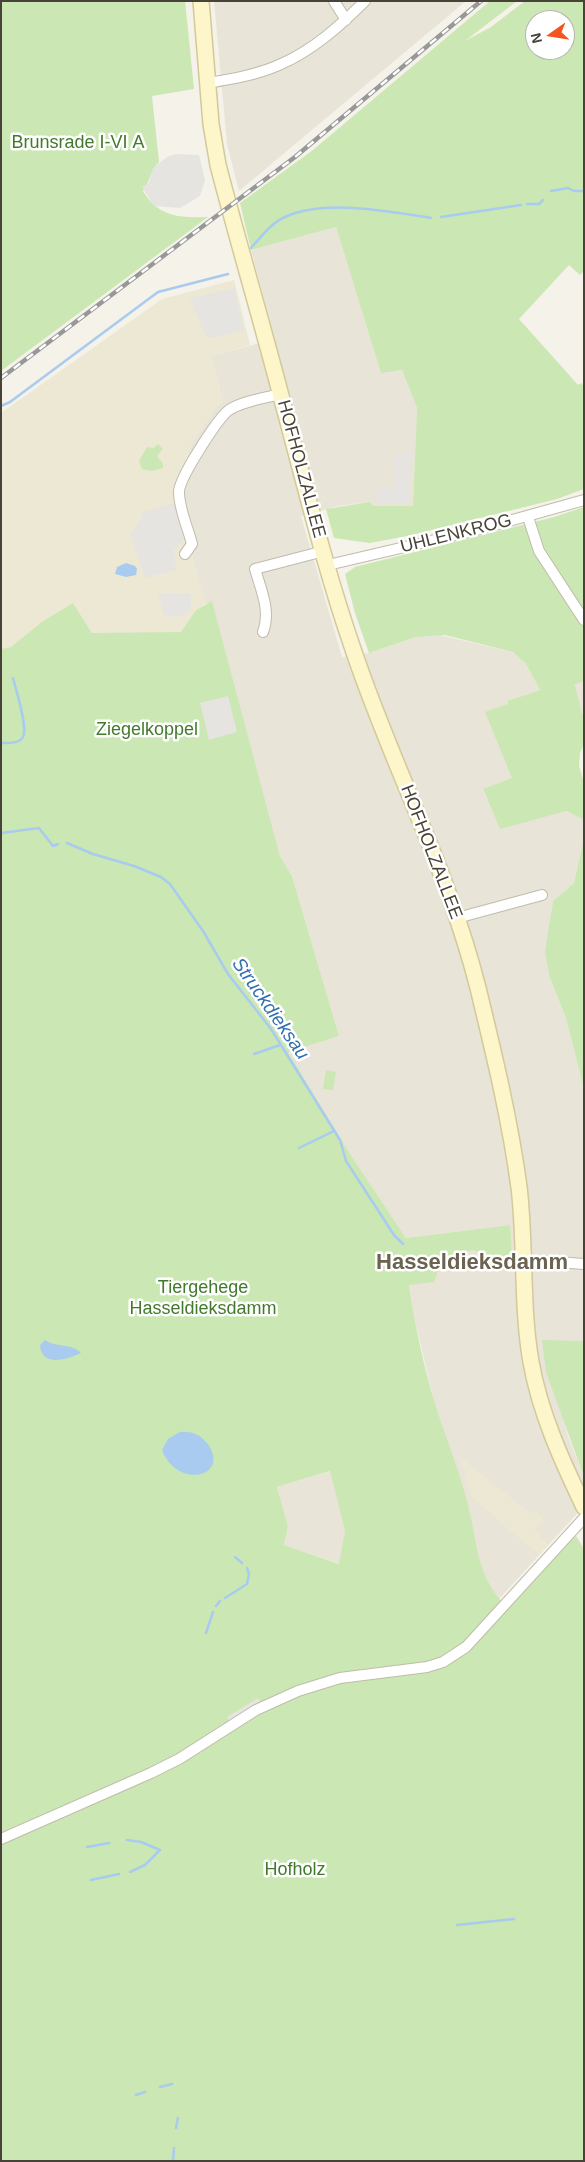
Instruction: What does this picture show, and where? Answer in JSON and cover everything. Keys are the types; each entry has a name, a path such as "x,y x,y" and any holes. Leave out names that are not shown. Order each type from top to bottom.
{"street":[{"name":"HOFHOLZALLEE","path":"201,1 214,150 326,558 359,667 458,918 477,984 508,1116 522,1214 526,1313 534,1376 546,1418 584,1507"},
{"path":"334,1 346,20"},
{"path":"208,83 247,76 279,66 316,43 346,20 365,1"},
{"path":"185,554 192,544 180,497 180,486 185,474 225,413 236,407 281,394"},
{"name":"UHLENKROG","path":"263,632 267,623 267,612 255,569 473,532 584,500"},
{"path":"528,517 539,551 584,620"},
{"path":"458,918 542,895"},
{"path":"524,1262 544,1261 584,1264"},
{"path":"1,1839 151,1773 179,1759 256,1710 298,1691 340,1678 427,1667 443,1662 466,1647 584,1518"}],"shaded area":[{"path":"214,1 466,1 239,191 227,144"},
{"path":"176,154 199,155 205,180 200,196 180,208 154,206 142,187 149,183 153,168 167,157"},
{"path":"336,227 381,372 402,370 417,408 413,507 373,506 370,502 338,506 301,516 342,657 369,653 416,637 435,634 513,652 526,664 540,690 507,701 512,779 483,790 500,828 568,811 584,820 583,843 574,883 553,901 550,921 550,978 566,1018 584,1089 584,1341 542,1341 568,1436 584,1477 584,1506 499,1599 487,1583 477,1553 469,1509 435,1405 414,1316 409,1284 443,1257 473,1250 487,1257 510,1225 406,1238 352,1157 287,1051 339,1036 292,876 280,856 212,602 205,604 173,484 190,455 190,446 216,407 223,402 211,356 275,339 251,250"},
{"path":"234,280 250,345 211,356 223,402 216,407 190,446 190,455 173,484 205,604 196,610 182,632 134,634 92,633 73,603 43,621 11,647 1,649 1,413 162,299"},
{"path":"234,288 244,330 214,338 206,337 190,298"},
{"path":"396,453 411,454 409,503 377,502 377,488 395,489"},
{"path":"175,503 184,539 174,550 176,570 145,578 130,534 138,524 143,512"},
{"path":"158,593 191,593 191,607 187,614 175,617 164,615"},
{"path":"584,681 584,714 582,715 575,683"},
{"path":"228,696 237,732 209,740 200,703"},
{"path":"460,1457 531,1514 535,1510 544,1519 534,1530 549,1544 539,1555 471,1497"},
{"path":"331,1471 345,1531 340,1564 284,1545 288,1526 277,1487"},
{"path":"258,1698 262,1705 230,1723 227,1717"}],"green space":[{"name":"Brunsrade I-VI A","path":"1,1 185,1 194,89 152,96 159,162 143,191 149,200 163,211 179,216 208,217 1,371"},
{"path":"490,1 517,1 465,41 491,27 525,1 584,1 584,271 580,275 569,265 519,319 578,385 581,383 584,386 584,489 557,499 407,536 370,543 334,538 326,509 370,502 373,506 413,506 417,408 402,370 381,373 336,227 251,250 240,203 313,150"},
{"path":"158,444 163,449 157,456 163,464 163,468 152,471 142,469 139,461 147,447 154,448"},
{"path":"584,507 584,681 575,684 582,714 584,714 584,744 580,753 579,766 584,783 584,820 567,811 500,829 483,789 512,778 485,712 508,704 507,701 540,690 526,664 513,652 445,635 416,637 369,653 355,613 345,574 355,567 554,517"},
{"path":"212,601 280,856 292,876 339,1036 288,1052 352,1157 406,1238 510,1225 512,1255 487,1257 473,1250 443,1257 434,1282 409,1285 420,1347 432,1392 466,1496 480,1561 489,1584 496,1595 506,1606 563,1546 576,1536 584,1549 584,2161 1,2161 1,649 11,647 43,621 73,603 92,633 181,632 196,610","holes":["330,1471 345,1531 339,1564 284,1545 288,1526 277,1487"]},
{"path":"584,838 584,1089 566,1018 550,978 545,952 553,901 574,883"},
{"path":"326,1070 336,1072 333,1090 323,1089"},
{"path":"542,1340 584,1341 584,1477 546,1372"}],"water":[{"path":"126,563 135,566 137,569 136,575 126,577 115,574 117,567"},
{"path":"45,1340 73,1348 81,1353 70,1358 50,1359 45,1357 40,1345"},
{"path":"180,1432 195,1434 207,1443 213,1454 213,1464 208,1471 190,1475 179,1471 170,1463 162,1450 168,1439"}],"waterway":[{"path":"551,191 568,188 574,191 584,191"},
{"path":"527,204 539,204 543,200"},
{"path":"441,217 521,205"},
{"path":"251,248 266,231 285,217 318,209 357,208 431,218"},
{"path":"1,406 10,402 158,292 228,274"},
{"path":"1,743 19,741 23,737 24,732 23,717 13,678"},
{"name":"Struckdieksau","path":"1,833 39,828 53,846 58,844"},
{"name":"Struckdieksau","path":"67,843 93,854 134,866 161,877 170,884 203,931 228,974 271,1029 340,1140 346,1161 394,1235 403,1244"},
{"path":"254,1054 280,1045"},
{"path":"299,1148 334,1131"},
{"path":"235,1557 242,1563"},
{"path":"225,1598 247,1584 249,1574 247,1568"},
{"path":"216,1606 220,1601"},
{"path":"206,1633 213,1612"},
{"path":"127,1840 141,1842 160,1850 145,1865 130,1872"},
{"path":"87,1847 109,1843"},
{"path":"91,1880 119,1874"},
{"path":"457,1925 514,1919"},
{"path":"160,2087 172,2084"},
{"path":"136,2095 145,2092"},
{"path":"176,2128 178,2118"},
{"path":"173,2161 174,2148"}],"railway":[{"path":"1,378 295,157 481,1"}],"district":[{"name":"Hasseldieksdamm","path":"472,1263"}],"park label":[{"name":"Ziegelkoppel","path":"147,730"},
{"name":"Tiergehege Hasseldieksdamm","path":"203,1298"},
{"name":"Hofholz","path":"295,1870"}]}
